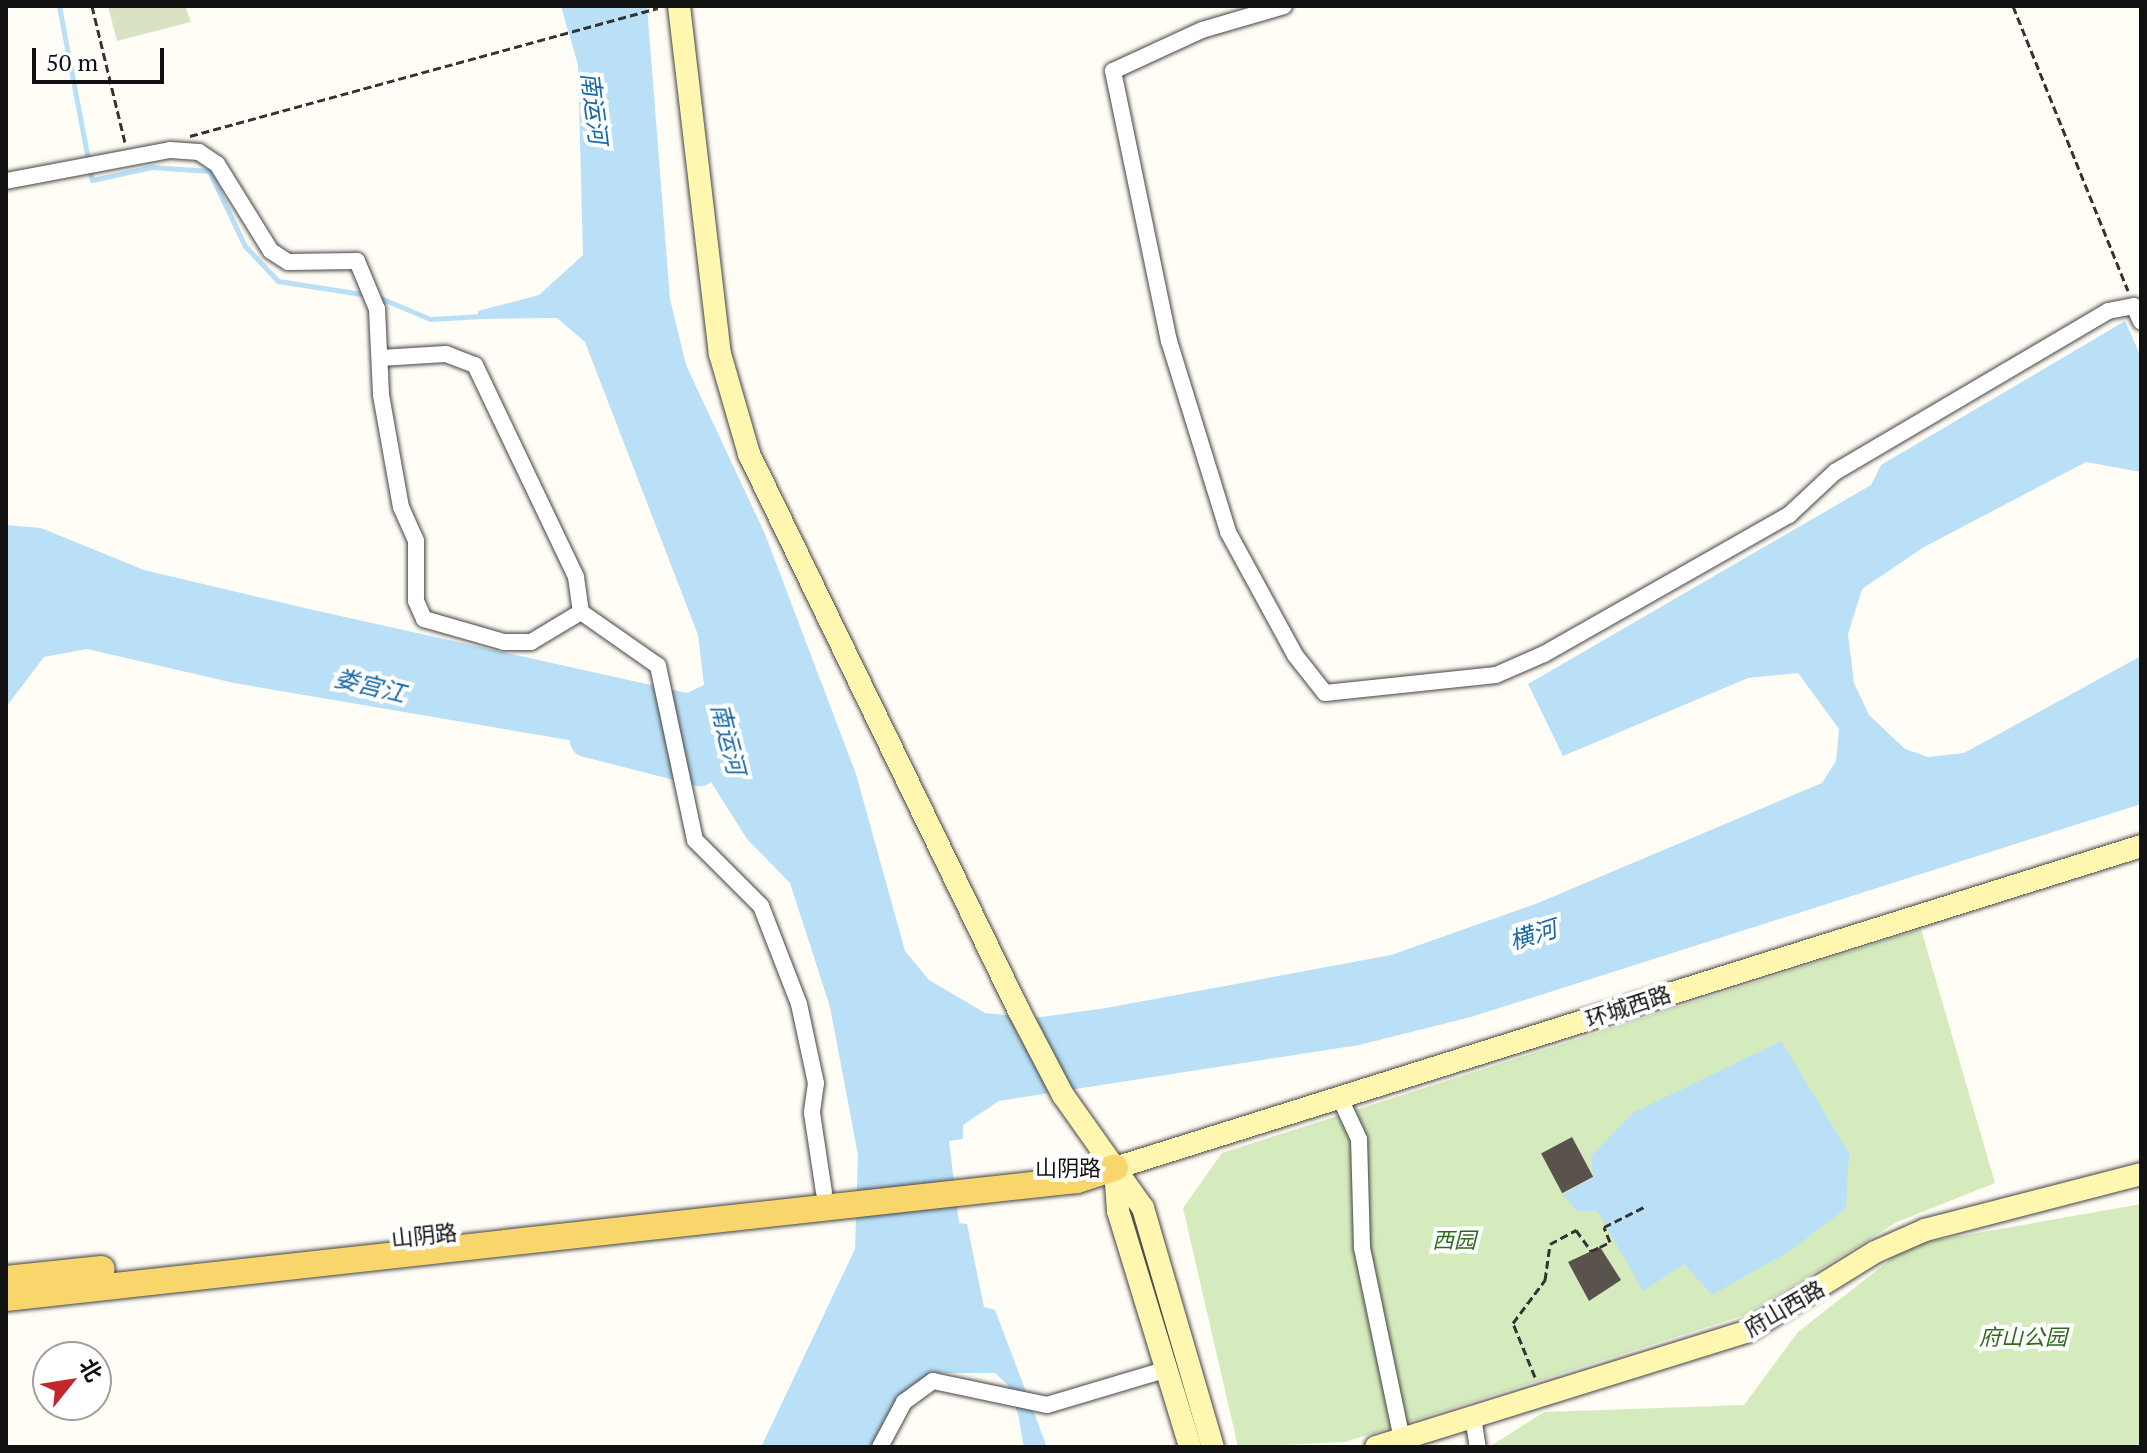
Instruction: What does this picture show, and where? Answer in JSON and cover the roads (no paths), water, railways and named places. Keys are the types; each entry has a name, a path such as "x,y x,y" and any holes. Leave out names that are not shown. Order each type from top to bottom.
{"main road":[{"path":"679,6 720,354 749,454 1019,1011 1063,1095 1143,1208 1213,1447"},
{"name":"环城西路","path":"1115,1168 2141,846"},
{"name":"山阴路","path":"6,1298 966,1183 1069,1164 1115,1168"},
{"path":"1115,1168 1118,1211 1190,1447"},
{"name":"府山西路","path":"1376,1447 1746,1332 1925,1230 2141,1174"},
{"name":"山阴路","path":"6,1279 824,1192 858,1196"}],"street":[{"path":"1284,6 1202,30 1113,71 1169,341 1228,532 1295,655 1325,693 1496,675 1544,654 1789,515 1835,472 2081,327 2138,314"},
{"path":"6,181 126,156 186,151 217,164 271,251 288,262 357,261 372,285 377,309 381,395 401,507 416,541 416,601 424,619 504,642 531,642 581,612"},
{"path":"380,358 446,354 475,365 576,577 581,612"},
{"path":"581,612 649,654 664,686 677,778 695,840 761,906 778,944 816,1083 812,1113 824,1192"},
{"path":"1339,1096 1359,1139 1362,1248 1402,1439"},
{"path":"880,1447 904,1402 933,1381 1047,1405 1168,1369"},
{"path":"1473,1417 1478,1447"}],"water":[{"path":"561,6 647,6 670,299 686,365 765,534 856,774 905,951 929,980 985,1013 1034,1018 1106,1008 1391,955 1538,903 1822,783 1836,761 1839,729 1798,673 1748,678 1563,756 1528,684 1871,485 1881,465 2125,321 2141,357 2141,472 2086,462 1924,547 1862,589 1848,634 1854,683 1869,715 1905,749 1928,757 1964,753 2141,656 2141,804 1471,1017 1359,1045 999,1101 963,1125 963,1139 949,1141 959,1223 967,1224 984,1307 995,1310 1047,1447 1029,1447 1008,1385 995,1373 940,1373 907,1390 876,1447 761,1447 855,1249 858,1155 830,1007 790,883 747,839 711,782 658,766 657,755 234,683 87,649 44,657 6,707 6,525 41,528 144,570 309,609 687,693 704,685 698,635 585,342 557,318 478,319 478,311 539,295 583,255 578,65"},
{"path":"1781,1041 1849,1153 1846,1208 1793,1249 1712,1295 1684,1264 1643,1291 1597,1211 1577,1211 1563,1195 1593,1177 1591,1156 1633,1113"}],"waterway":[{"path":"59,6 92,180 152,167 209,171 245,246 278,281 368,295"},
{"path":"378,297 430,319 483,316"},
{"name":"娄宫江","path":"586,741 700,770"},
{"path":"1021,1419 1026,1447"}],"water label":[{"name":"南运河","path":"594,108"},
{"name":"南运河","path":"728,739"},
{"name":"横河","path":"1533,935"}],"park label":[{"name":"西园","path":"1454,1240"},
{"name":"府山公园","path":"2023,1337"}]}
